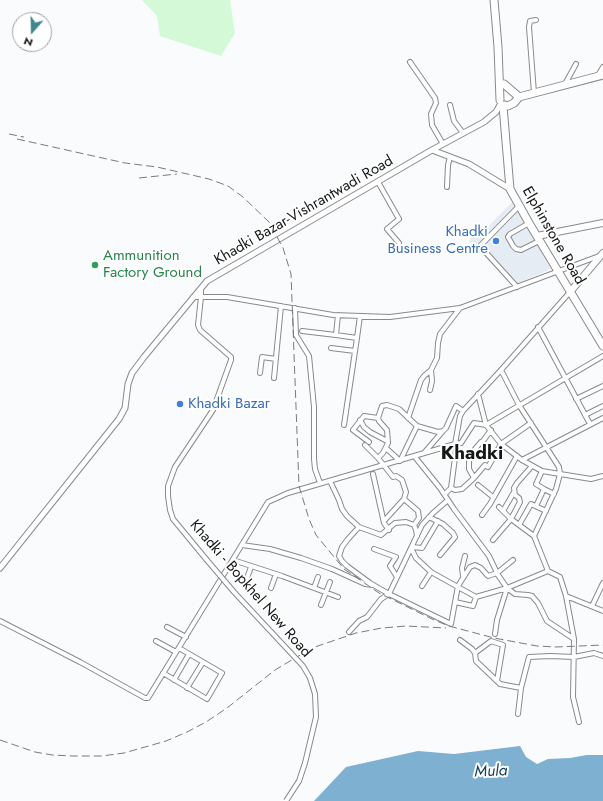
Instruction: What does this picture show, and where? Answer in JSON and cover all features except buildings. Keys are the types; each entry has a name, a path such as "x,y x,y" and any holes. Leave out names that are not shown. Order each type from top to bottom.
{"main road":[{"name":"Elphinstone Road","path":"494,0 510,189 528,223 603,346"},
{"path":"498,0 504,84 503,103 508,106 518,99 534,93 600,76"},
{"path":"504,84 518,99"},
{"path":"538,239 603,223"},
{"path":"570,292 602,254"}],"street":[{"path":"534,93 529,27 530,21 536,20"},
{"path":"410,62 435,98 436,103 431,114 432,126 443,144"},
{"path":"564,85 576,64"},
{"path":"600,76 603,67"},
{"name":"Khadki Bazar-Vishrantwadi Road","path":"0,568 119,419 125,408 128,384 132,373 144,356 207,281 432,150 484,122 496,112 503,103"},
{"path":"450,105 454,121 462,133"},
{"path":"432,150 470,164 510,189"},
{"path":"447,187 450,157"},
{"path":"378,182 399,219 387,229 399,243"},
{"path":"517,287 480,246 519,206"},
{"path":"528,223 510,234 508,237 513,246 516,249 521,250 538,239"},
{"path":"193,297 227,297 338,315 390,317 460,308 602,254"},
{"path":"201,289 201,297"},
{"path":"444,494 451,488 456,450 455,444 463,411 570,292"},
{"name":"Khadki - Bopkhel New Road","path":"201,297 198,325 200,330 231,357 231,360 213,410 175,468 168,486 170,510 174,518 206,559 234,592 303,666 310,678 316,703 316,717 299,781 286,801"},
{"path":"274,378 281,306"},
{"path":"294,308 296,335 309,356 314,408 314,459 315,469 320,484"},
{"path":"408,418 421,380 431,370 437,358 440,334 460,308"},
{"path":"336,335 338,315"},
{"path":"344,425 360,316"},
{"path":"538,328 590,424"},
{"path":"302,331 357,338"},
{"path":"331,348 355,350"},
{"path":"0,621 80,662 147,699 268,502 288,493 461,443 474,423 486,424 603,356"},
{"path":"260,373 262,357 276,359"},
{"path":"430,390 432,381 431,370"},
{"path":"501,370 519,405 547,446 559,467 560,474 554,494 534,536"},
{"path":"576,399 603,386"},
{"path":"478,394 486,424 501,444 522,460 542,471 591,479 603,476"},
{"path":"378,458 386,448 387,441 387,430 378,421 381,408 384,405 399,409 417,426 438,432 445,429"},
{"path":"423,454 445,429 456,406 463,411"},
{"path":"585,415 603,406"},
{"path":"378,418 364,416 352,430 367,443 393,477 396,476 402,480 406,492 404,499 384,521"},
{"path":"522,460 603,418"},
{"path":"360,420 364,428 387,441"},
{"path":"451,488 455,490 462,489 485,465 488,467 501,444 531,423"},
{"path":"400,461 417,426"},
{"path":"474,478 469,468 469,460 475,448 483,441 491,430"},
{"path":"386,448 400,461"},
{"path":"482,515 517,456"},
{"path":"415,457 489,556 497,573 507,588 515,594 532,596 538,603 547,621 574,639"},
{"path":"532,466 517,483 514,492 501,509 511,519 534,536 548,571 560,577 566,596 574,639 573,697 579,722"},
{"path":"542,471 536,484 554,494"},
{"path":"374,474 384,521 389,530"},
{"path":"330,481 342,509 359,527 381,536 395,523 406,522 414,525 417,536"},
{"path":"478,486 493,497"},
{"path":"536,506 544,489"},
{"path":"493,540 511,519 520,502 519,498 514,492"},
{"path":"404,499 418,512 419,518 414,525"},
{"path":"349,632 359,621 367,617 381,598 389,594 422,525 448,500"},
{"path":"519,525 531,504 546,511"},
{"path":"429,517 438,521 453,533 455,537 440,555"},
{"path":"412,548 422,548 438,521"},
{"path":"359,527 344,543 339,556 347,566 389,594 451,624 458,586 470,566 475,565 481,568 488,576 497,573 513,560"},
{"path":"242,545 302,558 332,569 365,584 376,586"},
{"path":"412,548 416,558 431,572 476,597 507,588 548,571"},
{"path":"374,549 396,558 390,566 397,577"},
{"path":"464,577 462,568 465,556"},
{"path":"233,560 338,597"},
{"path":"247,578 251,567"},
{"path":"422,586 431,572"},
{"path":"271,588 276,574"},
{"path":"314,588 318,577"},
{"path":"321,605 330,582"},
{"path":"592,606 603,583"},
{"path":"495,634 497,620 507,588"},
{"path":"566,596 603,611"},
{"path":"455,602 473,606 476,597"},
{"path":"167,627 186,637"},
{"path":"460,640 472,649 475,653 476,661 497,681 503,685 522,688"},
{"path":"156,641 189,654 222,673 207,699 163,673"},
{"path":"475,653 491,641 503,645 497,681"},
{"path":"518,714 522,688 530,657 574,656 594,653 603,656"},
{"path":"174,680 189,654"},
{"path":"187,688 203,662"}],"shaded area":[{"path":"513,201 551,269 514,285 508,281 469,241 473,236 477,238"}],"green space":[{"path":"142,0 230,0 235,33 221,56 160,36 157,16"}],"water":[{"name":"Mula","path":"520,746 526,757 537,764 548,759 603,755 603,801 314,801 346,767 418,751 454,754"}],"railway":[{"path":"9,134 24,137"},
{"path":"17,139 125,163 157,167 209,179 228,186 243,197 269,222 283,248 291,274 299,486 309,519 316,535 344,569 379,593 449,626 494,638 537,646 556,647 603,645"},
{"path":"139,178 177,174"},
{"path":"0,740 35,752 52,755 102,756 124,753 166,741 206,722 227,708 275,670 312,648 356,633 382,628 406,626 446,628"}],"place":[{"name":"Khadki Business Centre","path":"496,241"},
{"name":"Ammunition Factory Ground","path":"95,265"},
{"name":"Khadki Bazar","path":"180,404"}],"district":[{"name":"Khadki","path":"472,454"}]}
